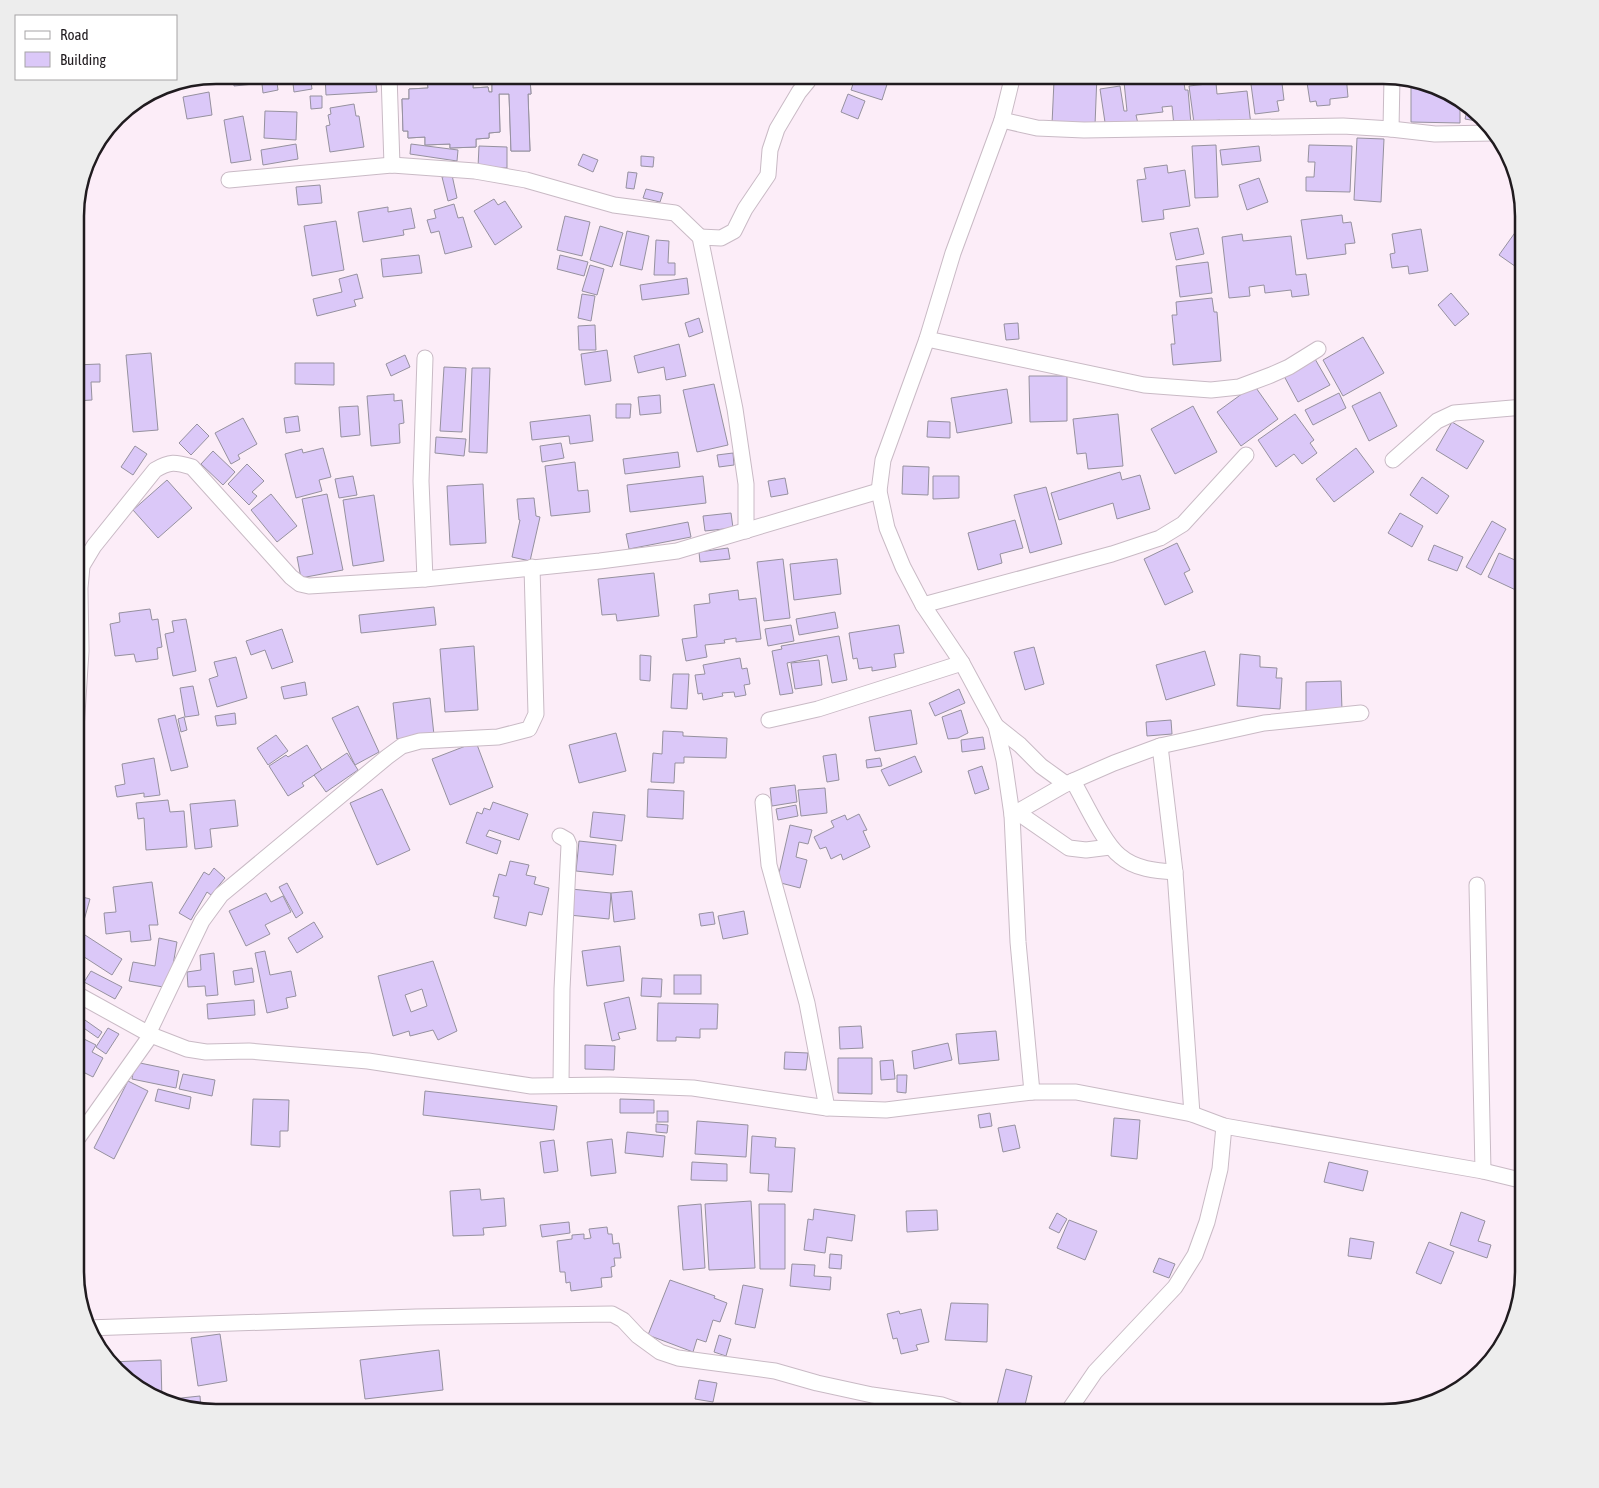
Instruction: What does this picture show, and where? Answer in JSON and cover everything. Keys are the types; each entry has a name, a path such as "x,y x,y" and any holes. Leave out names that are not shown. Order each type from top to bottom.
{"street":[{"path":"389,84 392,165"},
{"path":"700,237 721,238 734,231 745,209 768,175 770,150 777,129 806,84"},
{"path":"1011,84 1002,120 953,252 927,339 884,460 879,491 887,528 903,567 923,605 962,663 996,726 1015,814 1018,942 1032,1092"},
{"path":"1391,129 1392,84"},
{"path":"1002,120 1037,128 1084,130 1343,126 1435,134 1486,133"},
{"path":"229,180 392,165 475,171 526,180 614,206 675,213 700,237 735,409 746,484 746,531"},
{"path":"927,339 1144,385 1212,390 1239,387 1263,378 1289,367 1318,349"},
{"path":"425,358 420,481 425,579"},
{"path":"1393,460 1437,420 1454,413 1515,408"},
{"path":"923,605 1112,554 1160,538 1183,524 1246,455"},
{"path":"84,563 94,546 155,470 167,463 180,463 192,467 291,578 300,584 309,586 425,579 677,551 879,491"},
{"path":"84,1129 150,1034 202,921 221,895 402,746 420,741 498,737 530,729 536,714 532,567"},
{"path":"769,720 818,710 962,663"},
{"path":"1015,814 1069,783 1114,763 1160,746 1264,723 1361,713"},
{"path":"996,726 1020,745 1041,766 1069,783 1110,847 1120,856 1135,866 1174,872"},
{"path":"1160,746 1174,872 1192,1114"},
{"path":"763,802 769,865 807,1003 828,1108"},
{"path":"1015,814 1069,848 1086,850 1110,847"},
{"path":"560,836 567,840 569,845 562,990 561,1085"},
{"path":"1477,885 1483,1171"},
{"path":"84,998 150,1034 187,1049 206,1052 249,1051 368,1061 531,1086 693,1088 828,1108 886,1110 1032,1092 1076,1092 1192,1114 1224,1126 1483,1171 1515,1179"},
{"path":"1073,1404 1095,1372 1175,1287 1195,1255 1207,1222 1220,1170 1224,1126"},
{"path":"96,1328 425,1317 612,1314 623,1320 638,1336 660,1352 678,1358 775,1371 872,1395 935,1404"}],"building":[{"path":"234,84 254,84 234,86"},
{"path":"262,84 277,84 278,90 263,93"},
{"path":"293,84 311,84 312,89 294,92"},
{"path":"325,84 376,84 377,92 326,95"},
{"path":"428,84 473,84 473,88 488,87 489,92 492,92 492,84 530,84 531,94 528,94 530,151 511,151 509,94 499,94 500,132 489,133 489,138 476,139 476,147 450,148 450,144 425,145 425,137 408,138 408,131 403,131 402,99 409,99 409,89 428,88","holes":["471,101 472,112 425,115 424,105"]},
{"path":"428,84 473,84 473,88 488,87 489,92 492,92 492,84 530,84 531,94 528,94 530,151 511,151 509,94 499,94 500,132 489,133 489,138 476,139 476,147 450,148 450,144 425,145 425,137 408,138 408,131 403,131 402,99 409,99 409,89 428,88"},
{"path":"853,84 887,84 882,100 851,90"},
{"path":"1054,84 1097,84 1095,125 1052,124"},
{"path":"1124,84 1184,84 1185,90 1188,90 1191,124 1174,126 1172,106 1162,107 1163,112 1136,115 1138,124 1106,129 1100,89 1120,86 1124,111 1127,111"},
{"path":"1216,84 1217,94 1247,91 1251,125 1221,128 1220,120 1194,123 1189,86"},
{"path":"1251,84 1282,84 1284,100 1277,101 1279,111 1255,114"},
{"path":"1307,84 1347,84 1348,97 1330,99 1330,105 1317,106 1316,101 1310,102"},
{"path":"1411,87 1442,97 1460,109 1460,123 1411,122"},
{"path":"209,92 212,115 187,119 183,97"},
{"path":"848,94 865,101 858,119 841,112"},
{"path":"310,96 322,96 322,108 311,109"},
{"path":"354,104 356,116 359,116 364,147 330,152 326,126 330,125 328,115 331,114 330,108"},
{"path":"265,111 297,112 296,140 264,138"},
{"path":"1466,114 1475,121 1465,119"},
{"path":"243,116 251,160 231,163 224,120"},
{"path":"1357,138 1384,139 1381,202 1354,200"},
{"path":"296,144 298,159 263,165 261,150"},
{"path":"411,144 458,150 457,161 410,154"},
{"path":"1216,145 1218,197 1195,198 1192,146"},
{"path":"1309,145 1352,146 1350,192 1306,191 1306,177 1314,177 1315,162 1308,162"},
{"path":"479,146 507,147 507,168 478,167"},
{"path":"1259,146 1261,161 1222,165 1220,150"},
{"path":"583,154 598,160 593,172 578,165"},
{"path":"641,156 654,157 653,167 641,166"},
{"path":"1167,165 1168,173 1185,170 1190,206 1163,210 1164,219 1142,222 1137,180 1146,179 1144,168"},
{"path":"628,172 637,173 634,189 626,188"},
{"path":"452,175 457,198 448,201 442,177"},
{"path":"1259,178 1268,202 1247,210 1239,185"},
{"path":"320,185 322,203 298,205 296,187"},
{"path":"646,189 663,193 660,202 643,198"},
{"path":"494,199 498,205 505,201 522,227 495,245 474,211"},
{"path":"454,204 458,218 463,217 472,247 445,254 439,231 431,233 427,220 436,218 434,210"},
{"path":"388,207 388,212 411,208 415,228 403,230 404,235 363,242 358,212"},
{"path":"1342,215 1343,223 1351,222 1355,243 1345,244 1346,254 1307,259 1301,220"},
{"path":"565,216 590,222 582,256 557,250"},
{"path":"336,221 344,270 312,276 304,226"},
{"path":"600,226 623,233 612,267 590,260"},
{"path":"1198,228 1204,254 1176,260 1170,233"},
{"path":"1421,229 1428,271 1409,274 1408,266 1392,268 1390,254 1395,253 1392,234"},
{"path":"627,231 649,236 642,270 620,265"},
{"path":"1515,233 1515,266 1499,255"},
{"path":"1242,234 1243,241 1291,236 1296,275 1306,274 1309,295 1292,297 1291,290 1265,293 1264,285 1249,287 1250,296 1229,298 1222,237"},
{"path":"656,240 669,241 668,263 675,263 675,275 654,275"},
{"path":"419,255 422,273 383,277 381,259"},
{"path":"560,255 588,262 584,276 557,269"},
{"path":"1208,262 1212,293 1180,297 1176,266"},
{"path":"590,265 604,269 597,295 582,291"},
{"path":"357,274 363,298 354,300 356,306 317,316 313,299 342,292 339,279"},
{"path":"687,278 689,294 642,300 640,285"},
{"path":"1451,293 1469,314 1455,326 1438,305"},
{"path":"582,294 595,296 591,321 578,318"},
{"path":"1212,298 1214,312 1217,312 1221,361 1173,365 1171,344 1175,344 1172,315 1177,315 1176,302"},
{"path":"699,318 703,332 689,337 685,323"},
{"path":"1018,323 1019,339 1006,340 1004,324"},
{"path":"595,325 596,350 579,350 578,326"},
{"path":"1363,337 1384,373 1343,396 1323,360"},
{"path":"679,344 686,376 666,380 664,367 638,373 634,356"},
{"path":"607,350 611,381 585,385 581,354"},
{"path":"151,353 158,430 133,432 126,355"},
{"path":"405,355 410,367 391,376 386,364"},
{"path":"1315,359 1330,385 1298,402 1284,376"},
{"path":"295,363 334,363 334,385 295,384"},
{"path":"100,364 100,382 91,382 92,400 84,400 84,365"},
{"path":"444,367 466,368 462,432 440,431"},
{"path":"472,368 490,368 487,453 469,452"},
{"path":"1029,376 1067,376 1067,421 1030,422"},
{"path":"714,384 728,445 697,452 683,390"},
{"path":"1254,385 1278,419 1241,446 1217,412"},
{"path":"1007,389 1012,423 957,433 951,398"},
{"path":"1380,392 1397,426 1369,441 1352,406"},
{"path":"1339,393 1346,408 1313,425 1305,410"},
{"path":"394,394 394,401 402,400 404,423 399,424 400,443 371,446 367,396"},
{"path":"660,395 661,413 640,415 638,397"},
{"path":"616,404 631,404 630,418 616,418"},
{"path":"358,406 360,435 341,437 339,407"},
{"path":"1193,406 1217,452 1175,474 1151,429"},
{"path":"1118,414 1123,466 1088,469 1086,453 1077,454 1073,419"},
{"path":"1295,414 1314,440 1310,443 1317,453 1302,464 1294,454 1276,467 1258,440"},
{"path":"590,415 593,441 570,444 569,436 532,440 530,422"},
{"path":"298,416 300,431 286,433 284,418"},
{"path":"243,418 257,444 238,455 240,459 231,464 215,433"},
{"path":"928,421 950,422 950,438 927,437"},
{"path":"1452,422 1484,441 1467,469 1436,450"},
{"path":"197,424 209,436 191,455 179,443"},
{"path":"436,437 466,439 464,456 435,453"},
{"path":"561,443 564,458 542,462 540,446"},
{"path":"135,446 147,454 133,475 121,467"},
{"path":"323,448 331,477 319,480 322,491 296,498 285,454 302,449 303,453"},
{"path":"1356,448 1374,472 1334,502 1316,479"},
{"path":"213,451 235,472 223,485 201,464"},
{"path":"678,452 680,467 625,474 623,459"},
{"path":"733,453 734,465 719,467 717,455"},
{"path":"575,462 578,491 588,490 590,512 551,516 545,466"},
{"path":"247,464 264,481 252,492 257,496 249,505 228,484"},
{"path":"903,466 929,467 928,495 902,494"},
{"path":"1120,472 1122,480 1140,475 1150,509 1117,519 1113,503 1059,520 1051,493"},
{"path":"353,476 357,495 339,498 335,479"},
{"path":"703,476 706,503 630,512 627,485"},
{"path":"933,476 959,476 959,498 933,499"},
{"path":"1422,477 1449,496 1437,514 1410,495"},
{"path":"785,478 788,494 771,497 768,481"},
{"path":"167,480 192,508 158,538 133,510"},
{"path":"483,484 486,543 450,545 447,486"},
{"path":"1046,487 1062,544 1030,553 1014,495"},
{"path":"271,494 297,526 277,542 251,510"},
{"path":"327,494 343,570 301,578 297,557 313,554 302,499"},
{"path":"374,495 384,561 353,566 343,500"},
{"path":"534,498 536,516 540,517 530,561 512,557 520,520 517,499"},
{"path":"731,513 733,528 705,531 703,516"},
{"path":"1400,513 1423,526 1412,547 1388,533"},
{"path":"1015,520 1023,548 1000,554 1002,563 978,570 968,533"},
{"path":"1492,521 1506,529 1481,575 1466,567"},
{"path":"688,522 691,537 629,549 626,534"},
{"path":"1177,543 1190,570 1184,573 1193,592 1165,605 1144,559"},
{"path":"1434,545 1463,557 1457,571 1428,560"},
{"path":"728,548 730,559 700,562 699,552"},
{"path":"1499,553 1515,560 1515,590 1488,577"},
{"path":"783,559 790,618 764,621 757,562"},
{"path":"837,559 841,594 794,600 790,564"},
{"path":"654,573 659,616 617,621 616,614 602,615 598,579"},
{"path":"738,590 739,600 756,598 761,639 736,642 736,638 724,640 725,643 705,645 707,657 686,661 682,639 697,637 694,605 710,603 709,594"},
{"path":"434,607 436,625 361,633 359,615"},
{"path":"150,609 152,620 158,619 162,647 157,648 158,659 136,662 134,654 115,656 110,624 120,622 119,613"},
{"path":"835,612 838,628 799,635 796,619"},
{"path":"186,619 196,671 173,676 165,634 174,632 172,621"},
{"path":"791,625 794,641 768,646 765,629"},
{"path":"899,625 904,653 894,654 896,667 872,671 872,667 859,669 857,658 853,659 849,633"},
{"path":"282,629 293,662 272,669 265,650 251,655 246,641"},
{"path":"839,636 847,680 832,683 827,655 787,663 793,693 780,695 772,651 782,649 781,646"},
{"path":"474,646 478,710 445,712 440,649"},
{"path":"1034,647 1044,684 1025,690 1014,652"},
{"path":"1205,651 1215,685 1166,700 1156,665"},
{"path":"1240,654 1260,656 1260,667 1277,668 1276,678 1282,678 1280,709 1237,706"},
{"path":"640,655 651,656 650,681 640,680"},
{"path":"236,657 247,698 217,707 209,679 218,676 214,662"},
{"path":"740,658 742,669 747,668 750,684 744,685 746,695 735,697 734,692 722,693 723,696 703,700 702,693 698,694 695,675 705,674 703,665"},
{"path":"819,660 822,685 795,689 791,663"},
{"path":"673,674 689,674 687,709 671,708"},
{"path":"1341,681 1342,710 1306,711 1306,682"},
{"path":"305,682 307,695 284,699 281,687"},
{"path":"193,686 199,715 185,717 180,688"},
{"path":"959,689 965,703 935,716 929,703"},
{"path":"430,698 434,735 397,739 393,703"},
{"path":"358,706 379,752 355,765 332,718"},
{"path":"911,710 917,744 875,751 869,717"},
{"path":"961,710 968,733 958,738 948,739 942,717"},
{"path":"235,713 236,724 217,726 215,716"},
{"path":"175,715 188,767 171,771 158,719"},
{"path":"184,717 187,730 181,732 178,719"},
{"path":"1171,720 1172,734 1147,736 1146,722"},
{"path":"663,731 683,732 683,736 727,738 726,758 684,757 684,763 675,763 674,783 651,782 653,753 662,754"},
{"path":"616,733 626,771 579,783 569,745"},
{"path":"276,735 288,751 268,765 257,748"},
{"path":"983,737 985,749 962,752 961,740"},
{"path":"476,742 493,787 450,805 432,759"},
{"path":"307,745 322,770 302,783 304,786 288,796 269,766"},
{"path":"347,753 358,770 326,792 314,775"},
{"path":"836,754 839,780 827,782 823,756"},
{"path":"915,756 922,772 889,786 881,770"},
{"path":"154,758 160,795 144,797 144,793 117,797 115,786 125,784 122,764"},
{"path":"880,758 882,766 867,768 866,760"},
{"path":"982,766 989,789 975,794 968,771"},
{"path":"795,785 797,802 772,806 770,788"},
{"path":"825,788 827,813 801,816 798,790"},
{"path":"382,789 410,850 377,865 350,803"},
{"path":"648,789 684,791 683,819 647,817"},
{"path":"168,800 170,812 184,811 187,847 146,850 144,818 138,819 136,803"},
{"path":"235,800 238,826 210,829 212,847 195,849 190,804"},
{"path":"493,802 528,814 519,840 489,830 486,836 501,841 497,854 466,843 477,812 482,814 484,808 490,810"},
{"path":"796,805 798,816 778,820 776,809"},
{"path":"593,812 625,815 622,841 590,837"},
{"path":"859,814 867,830 863,831 870,847 843,860 841,854 831,859 826,847 820,849 814,837 834,827 831,821 845,815 847,820"},
{"path":"790,825 812,830 808,844 799,842 796,857 807,860 800,888 777,882"},
{"path":"579,841 616,845 613,875 576,871"},
{"path":"510,861 529,865 526,875 536,877 534,884 549,888 542,915 529,912 526,926 494,918 499,897 493,896 499,874 506,876"},
{"path":"214,868 225,878 211,895 207,892 191,920 179,913 204,872 209,875"},
{"path":"152,882 158,925 149,925 151,940 131,942 130,931 106,934 104,913 116,912 113,887"},
{"path":"287,883 303,913 296,918 279,887"},
{"path":"571,889 611,893 609,919 569,915"},
{"path":"632,891 635,919 614,922 611,893"},
{"path":"266,893 271,902 283,896 291,912 265,925 270,934 246,946 229,911"},
{"path":"84,897 90,899 84,920"},
{"path":"744,911 748,934 723,939 718,916"},
{"path":"713,912 715,924 701,926 699,914"},
{"path":"314,922 323,937 297,953 288,938"},
{"path":"85,935 122,959 112,975 84,957"},
{"path":"159,938 177,942 169,988 129,981 133,962 155,966"},
{"path":"620,946 624,981 587,986 582,951"},
{"path":"265,951 270,975 291,971 296,996 286,998 288,1008 267,1013 255,953"},
{"path":"214,953 218,995 206,996 205,986 188,987 187,972 201,970 200,955"},
{"path":"433,961 457,1031 438,1040 433,1030 410,1036 409,1031 393,1036 378,976","holes":["422,989 427,1006 411,1012 405,995"]},
{"path":"252,968 254,982 235,985 233,971"},
{"path":"91,971 122,987 115,999 84,982"},
{"path":"674,975 701,975 701,994 674,994"},
{"path":"642,978 662,979 661,997 641,996"},
{"path":"629,997 636,1029 618,1033 620,1039 612,1041 604,1003"},
{"path":"254,1000 255,1015 208,1019 207,1004"},
{"path":"658,1003 718,1004 717,1029 700,1029 700,1038 676,1037 676,1041 657,1041"},
{"path":"84,1019 102,1032 98,1038 84,1028"},
{"path":"861,1026 863,1048 840,1049 839,1027"},
{"path":"108,1028 119,1034 106,1054 96,1047"},
{"path":"996,1031 999,1060 959,1064 956,1034"},
{"path":"84,1039 96,1045 92,1052 103,1058 93,1077 84,1072"},
{"path":"948,1043 952,1060 914,1069 912,1051"},
{"path":"585,1045 615,1046 614,1070 585,1069"},
{"path":"785,1052 808,1053 806,1070 784,1069"},
{"path":"838,1058 872,1058 872,1094 838,1093"},
{"path":"893,1060 895,1079 881,1080 880,1061"},
{"path":"135,1062 179,1071 176,1088 132,1079"},
{"path":"183,1074 215,1080 212,1096 179,1089"},
{"path":"897,1075 907,1075 906,1093 897,1092"},
{"path":"128,1081 148,1091 114,1159 94,1148"},
{"path":"158,1089 191,1097 189,1109 155,1101"},
{"path":"425,1091 557,1106 554,1130 423,1115"},
{"path":"253,1099 289,1100 288,1131 280,1131 280,1147 251,1145"},
{"path":"620,1099 654,1100 654,1113 620,1113"},
{"path":"657,1111 668,1111 668,1122 657,1122"},
{"path":"990,1113 992,1126 980,1128 978,1115"},
{"path":"1114,1118 1140,1120 1137,1159 1111,1156"},
{"path":"697,1121 748,1125 746,1157 695,1154"},
{"path":"656,1124 668,1125 667,1133 656,1132"},
{"path":"1015,1125 1020,1148 1003,1152 998,1128"},
{"path":"627,1132 665,1136 663,1157 625,1153"},
{"path":"752,1136 776,1138 775,1147 795,1148 792,1192 768,1191 769,1174 750,1173"},
{"path":"612,1139 616,1173 591,1176 587,1142"},
{"path":"554,1140 558,1171 544,1173 540,1142"},
{"path":"692,1162 727,1164 727,1181 691,1180"},
{"path":"1329,1162 1368,1171 1363,1191 1324,1182"},
{"path":"480,1189 481,1200 504,1198 506,1226 483,1228 484,1235 453,1236 450,1191"},
{"path":"751,1201 755,1268 709,1270 705,1204"},
{"path":"701,1204 705,1268 683,1270 678,1206"},
{"path":"759,1204 785,1204 785,1269 760,1269"},
{"path":"814,1209 855,1215 852,1241 827,1237 825,1253 804,1250 808,1219 813,1220"},
{"path":"937,1210 938,1230 907,1232 906,1211"},
{"path":"1461,1212 1485,1221 1478,1241 1491,1245 1487,1258 1450,1245"},
{"path":"1057,1213 1067,1219 1059,1233 1049,1228"},
{"path":"1069,1220 1097,1231 1085,1260 1057,1248"},
{"path":"569,1222 570,1233 542,1237 540,1225"},
{"path":"607,1227 608,1234 612,1234 613,1244 619,1243 621,1258 614,1258 615,1266 611,1267 612,1277 601,1278 602,1287 571,1291 570,1282 566,1283 565,1272 560,1272 557,1241 572,1239 572,1235 584,1234 584,1239 591,1238 589,1229"},
{"path":"1350,1238 1374,1242 1371,1259 1348,1256"},
{"path":"1429,1242 1454,1252 1441,1284 1416,1273"},
{"path":"830,1254 842,1255 841,1269 829,1268"},
{"path":"1159,1258 1175,1264 1169,1278 1153,1272"},
{"path":"792,1264 815,1265 814,1276 831,1277 830,1290 790,1286"},
{"path":"670,1280 715,1296 714,1298 727,1303 720,1322 713,1320 706,1342 697,1339 693,1352 648,1335"},
{"path":"743,1285 763,1289 755,1328 735,1324"},
{"path":"951,1303 988,1304 987,1342 945,1340"},
{"path":"921,1309 929,1342 916,1345 918,1350 901,1354 897,1338 893,1339 887,1314 899,1311 900,1314"},
{"path":"220,1334 227,1381 198,1386 191,1338"},
{"path":"719,1335 731,1339 726,1356 714,1352"},
{"path":"439,1350 443,1390 365,1399 360,1360"},
{"path":"161,1360 162,1393 135,1377 118,1362"},
{"path":"1006,1369 1032,1376 1025,1404 997,1404"},
{"path":"699,1380 717,1383 713,1402 695,1399"},
{"path":"200,1396 201,1403 190,1402 178,1398"}]}
